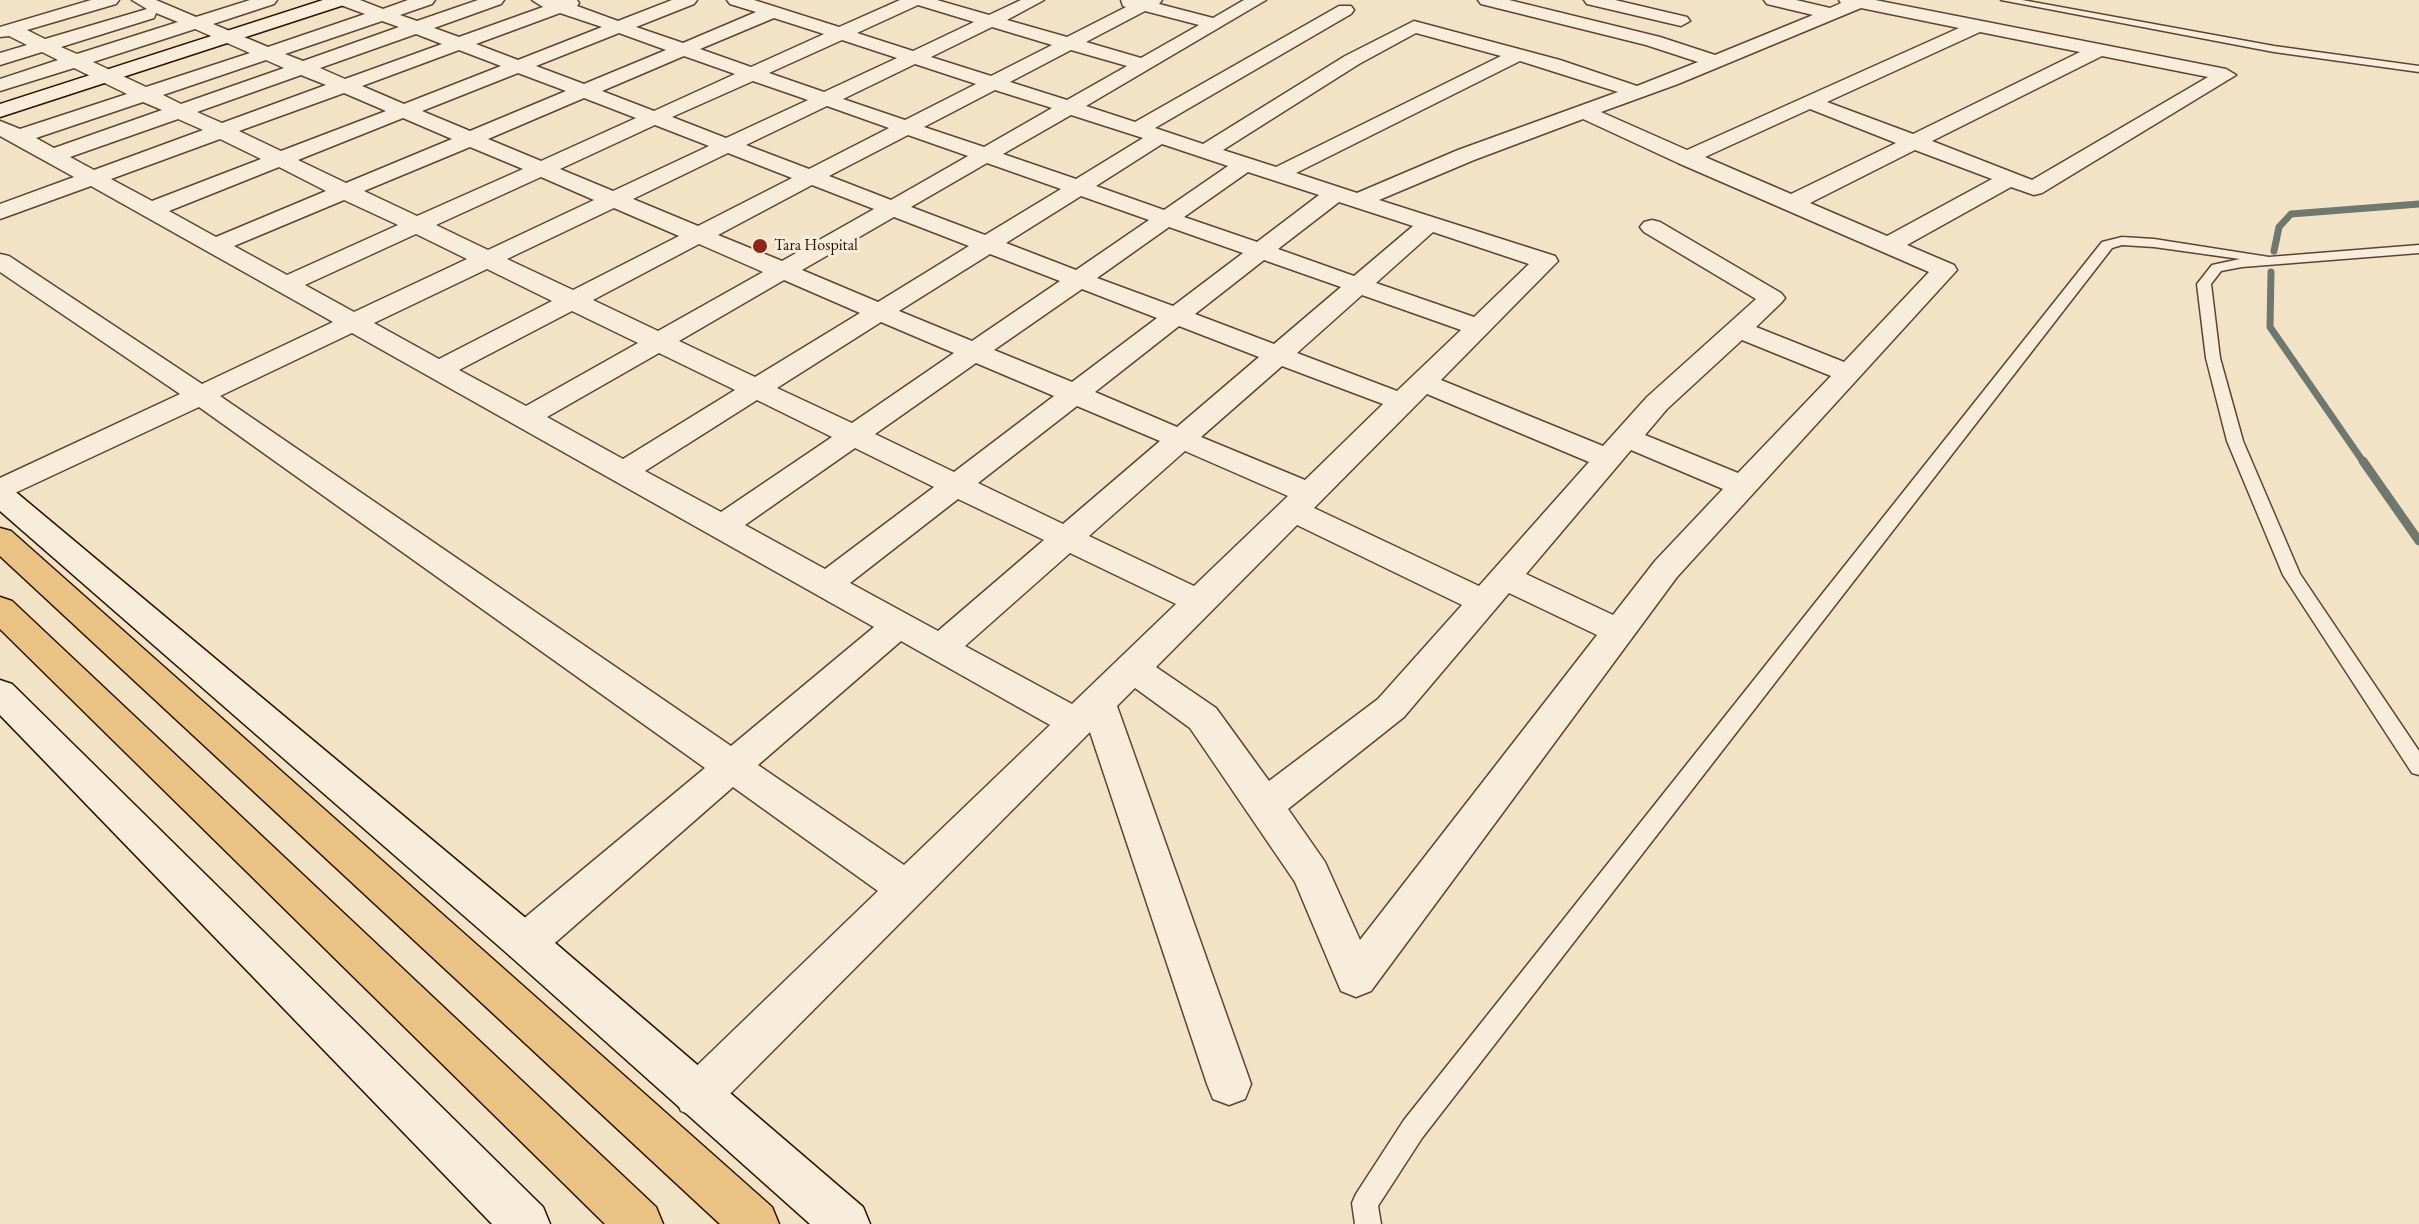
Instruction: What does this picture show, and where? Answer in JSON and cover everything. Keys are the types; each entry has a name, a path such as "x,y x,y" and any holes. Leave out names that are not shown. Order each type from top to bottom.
{"highway":[{"path":"0,538 755,1224"},
{"path":"0,609 639,1224"}],"street":[{"path":"141,0 163,10"},
{"path":"4,29 43,33 163,10 195,11 268,0"},
{"path":"0,111 343,0 1278,355 1618,448 1743,486"},
{"path":"9,132 146,94 426,0"},
{"path":"52,156 495,0"},
{"path":"150,210 688,0"},
{"path":"697,1096 1546,261 736,0"},
{"path":"285,285 917,0 1144,65"},
{"path":"0,490 1035,0"},
{"path":"525,418 1257,0"},
{"path":"1487,0 1653,41 1715,61"},
{"path":"1593,0 1681,21"},
{"path":"1773,0 1847,5 1978,26 2226,75 2034,188 1809,102"},
{"path":"0,59 101,1"},
{"path":"0,213 460,44 560,2 619,27 683,50 1478,327"},
{"path":"438,370 1069,44 1139,2 1215,24"},
{"path":"826,585 1260,251 1348,197 1637,92 1847,5"},
{"path":"623,472 1079,188 1149,133 1345,10"},
{"path":"195,11 229,37 1181,439 1484,602"},
{"path":"0,85 76,61 195,11"},
{"path":"214,246 773,12"},
{"path":"1686,158 1978,26"},
{"path":"1206,151 1352,60 1414,27 1518,55 1637,92"},
{"path":"43,33 76,61 1199,602"},
{"path":"1791,203 2099,50"},
{"path":"1278,174 1518,55"},
{"path":"1132,668 1203,718 1311,874 1356,978 1666,569 1945,270 1583,112"},
{"path":"9,132 940,648 1087,712 1229,1084"},
{"path":"721,526 1245,164"},
{"path":"1889,245 2009,179"},
{"path":"940,648 1430,223"},
{"path":"1265,805 1391,708 1657,403 1772,298 1652,228"},
{"path":"0,261 200,395 907,889"},
{"path":"1738,329 1848,373"},
{"path":"0,495 525,943 697,1096 846,1224"},
{"path":"1505,578 1618,632"},
{"path":"525,943 898,625"},
{"path":"1,695 526,1224"}],"lane":[{"path":"2006,0 2274,49 2419,69"},
{"path":"1368,1224 1365,1203 1413,1129 2107,245 2122,242 2154,243 2264,259"},
{"path":"2419,249 2264,259 2217,268 2204,284 2213,358 2235,441 2292,575 2419,767"}],"waterway":[{"path":"2274,251 2279,227 2291,214 2419,204"},
{"path":"2271,272 2270,327 2364,463"},
{"path":"2363,461 2419,541"}],"place":[{"name":"Tara Hospital","path":"760,246"}]}
